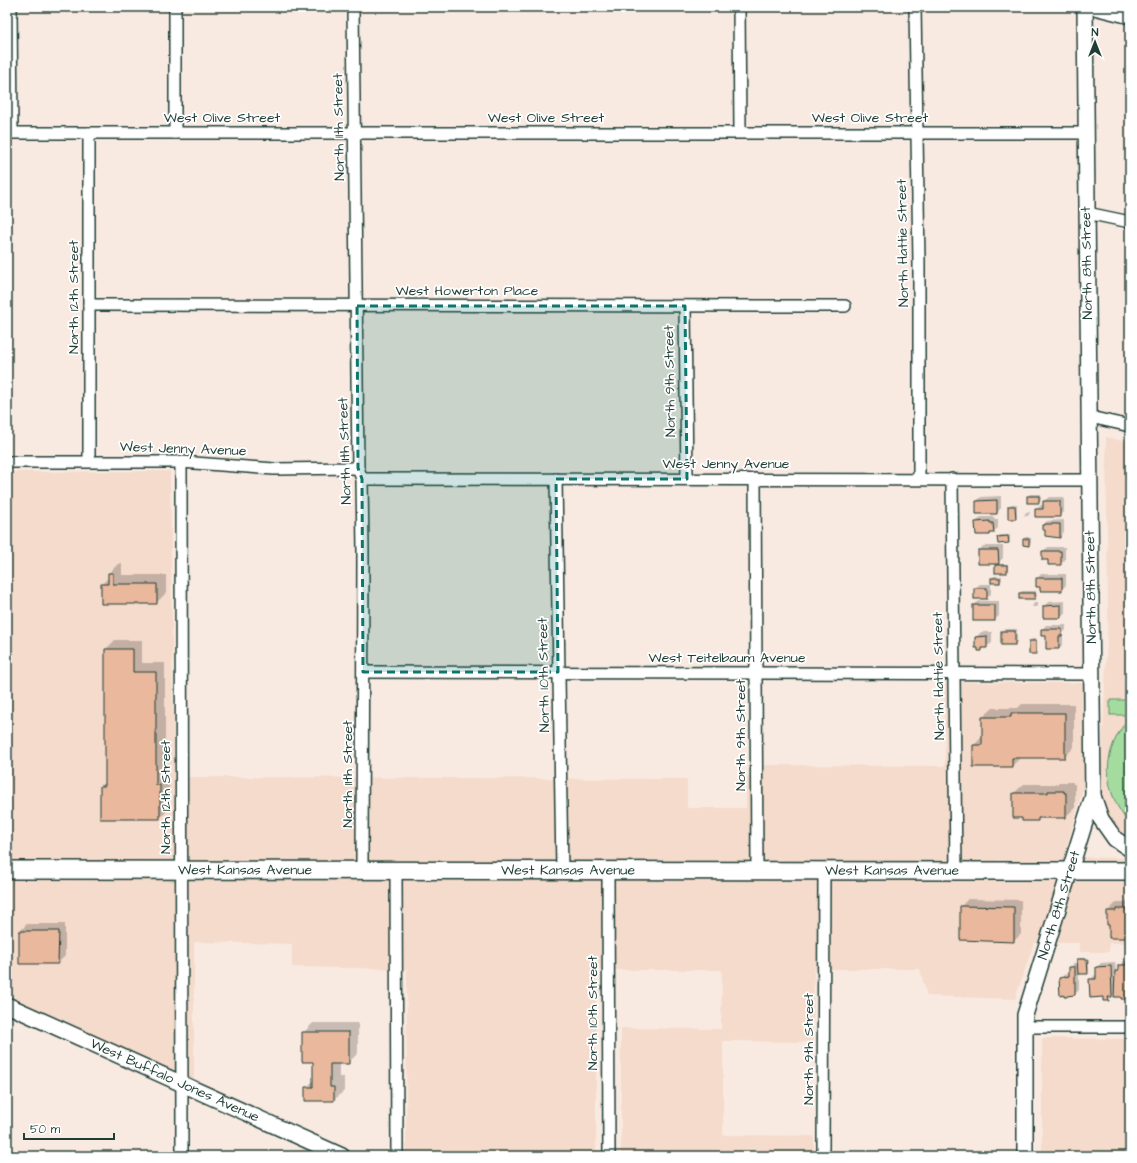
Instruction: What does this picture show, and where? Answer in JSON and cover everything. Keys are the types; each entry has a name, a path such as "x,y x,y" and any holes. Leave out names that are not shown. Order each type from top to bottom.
{"main road":[{"name":"West Kansas Avenue","path":"7,870 1130,871"}],"street":[{"path":"9,133 11,7"},
{"path":"175,7 175,133"},
{"name":"North 11th Street","path":"353,7 363,672 362,870"},
{"path":"740,7 740,132"},
{"name":"North Hattie Street","path":"915,7 919,262 919,480"},
{"path":"1086,7 1130,18"},
{"name":"North 8th Street","path":"1025,1156 1025,1015 1093,796 1086,7"},
{"name":"West Olive Street","path":"9,133 1086,133"},
{"name":"North 12th Street","path":"89,133 89,461"},
{"path":"1087,212 1130,222"},
{"name":"West Howerton Place","path":"89,305 845,306"},
{"name":"North 9th Street","path":"685,306 687,479"},
{"path":"1090,418 1130,426"},
{"name":"West Jenny Avenue","path":"7,462 182,462 274,469 360,473 556,479 1089,480"},
{"name":"North 12th Street","path":"182,462 182,1156"},
{"name":"North 10th Street","path":"556,479 562,871"},
{"name":"North 9th Street","path":"755,479 757,870"},
{"name":"North Hattie Street","path":"952,480 956,872"},
{"name":"West Teitelbaum Avenue","path":"363,672 1092,674"},
{"path":"1093,796 1101,819 1115,839 1130,849"},
{"path":"396,870 397,1156"},
{"name":"North 10th Street","path":"608,871 609,1156"},
{"name":"North 9th Street","path":"823,1156 824,871"},
{"name":"West Buffalo Jones Avenue","path":"7,1005 342,1156"},
{"path":"1024,1027 1130,1027"}],"highlighted area":[{"path":"357,306 685,306 687,479 556,479 558,672 363,672 362,479 358,468"}],"shaded area":[{"path":"1106,437 1130,443 1130,843 1124,840 1100,804 1108,614"},
{"path":"170,471 174,777 687,779 687,808 746,808 746,778 765,765 945,766 944,682 1083,683 1084,785 1064,857 1130,858 1130,943 1109,943 1109,952 1080,952 1079,943 1034,943 1015,999 927,996 920,969 814,969 813,1042 723,1041 723,1135 814,1136 814,1156 621,1156 621,1028 721,1029 722,970 596,970 596,1156 406,1156 407,969 292,967 292,944 194,942 194,1080 7,995 7,472"},
{"path":"1042,1038 1130,1039 1130,1156 1042,1156"}],"green space":[{"path":"1110,700 1130,700 1130,715 1110,715"},
{"path":"1130,717 1130,754 1127,771 1130,787 1130,824 1120,811 1114,798 1108,770 1114,743 1120,730"}],"building":[{"path":"1027,496 1039,496 1039,503 1027,503"},
{"path":"997,500 997,514 976,514 976,501"},
{"path":"1043,501 1060,501 1060,517 1035,517 1035,509 1043,509"},
{"path":"1008,506 1015,506 1016,519 1008,519"},
{"path":"990,521 990,523 993,523 994,533 990,533 990,535 976,535 975,522"},
{"path":"1060,524 1060,538 1045,536 1045,530 1042,530 1042,525"},
{"path":"1008,536 1009,543 998,544 997,537"},
{"path":"1023,539 1029,539 1029,546 1023,545"},
{"path":"978,550 998,550 999,564 978,564"},
{"path":"1042,551 1061,551 1061,565 1048,565 1048,560 1042,560"},
{"path":"995,565 1007,565 1007,573 995,573"},
{"path":"108,573 113,573 113,584 157,584 157,604 101,604 101,584 108,584"},
{"path":"991,578 1000,578 1000,583 991,583"},
{"path":"1036,578 1062,578 1062,591 1040,591 1040,587 1036,587"},
{"path":"974,588 987,588 987,599 974,599"},
{"path":"1019,593 1035,593 1035,599 1019,599"},
{"path":"973,605 995,605 995,621 973,621"},
{"path":"1061,605 1061,618 1043,618 1043,606"},
{"path":"1041,629 1062,629 1062,636 1059,636 1059,649 1046,649 1046,636 1041,636"},
{"path":"1001,631 1015,631 1015,645 1001,645"},
{"path":"987,636 987,648 982,648 982,651 978,651 978,648 975,648 975,637"},
{"path":"1029,641 1036,641 1036,654 1029,654"},
{"path":"105,649 133,649 133,672 156,672 156,785 160,785 160,819 100,819 100,786 105,786"},
{"path":"1011,713 1065,713 1065,758 1012,758 1012,767 973,767 973,745 982,745 982,717 1011,717"},
{"path":"1048,791 1064,791 1064,793 1066,793 1066,818 1038,818 1038,821 1022,821 1022,818 1013,818 1013,793 1048,793"},
{"path":"960,906 1014,907 1014,942 960,940"},
{"path":"1116,909 1130,909 1130,938 1109,938 1107,911 1116,911"},
{"path":"19,931 59,931 58,964 19,964"},
{"path":"1077,959 1087,959 1088,974 1078,974"},
{"path":"1118,965 1128,965 1128,971 1130,971 1130,997 1126,997 1126,999 1114,997 1115,971 1118,971"},
{"path":"1111,966 1112,997 1108,997 1109,1001 1103,1001 1103,997 1090,998 1089,979 1096,979 1096,967"},
{"path":"1069,967 1075,967 1075,995 1064,997 1064,995 1060,996 1059,978 1069,976"},
{"path":"302,1032 349,1032 349,1064 330,1064 330,1087 334,1087 334,1101 305,1101 305,1087 313,1087 313,1062 302,1062"}]}
